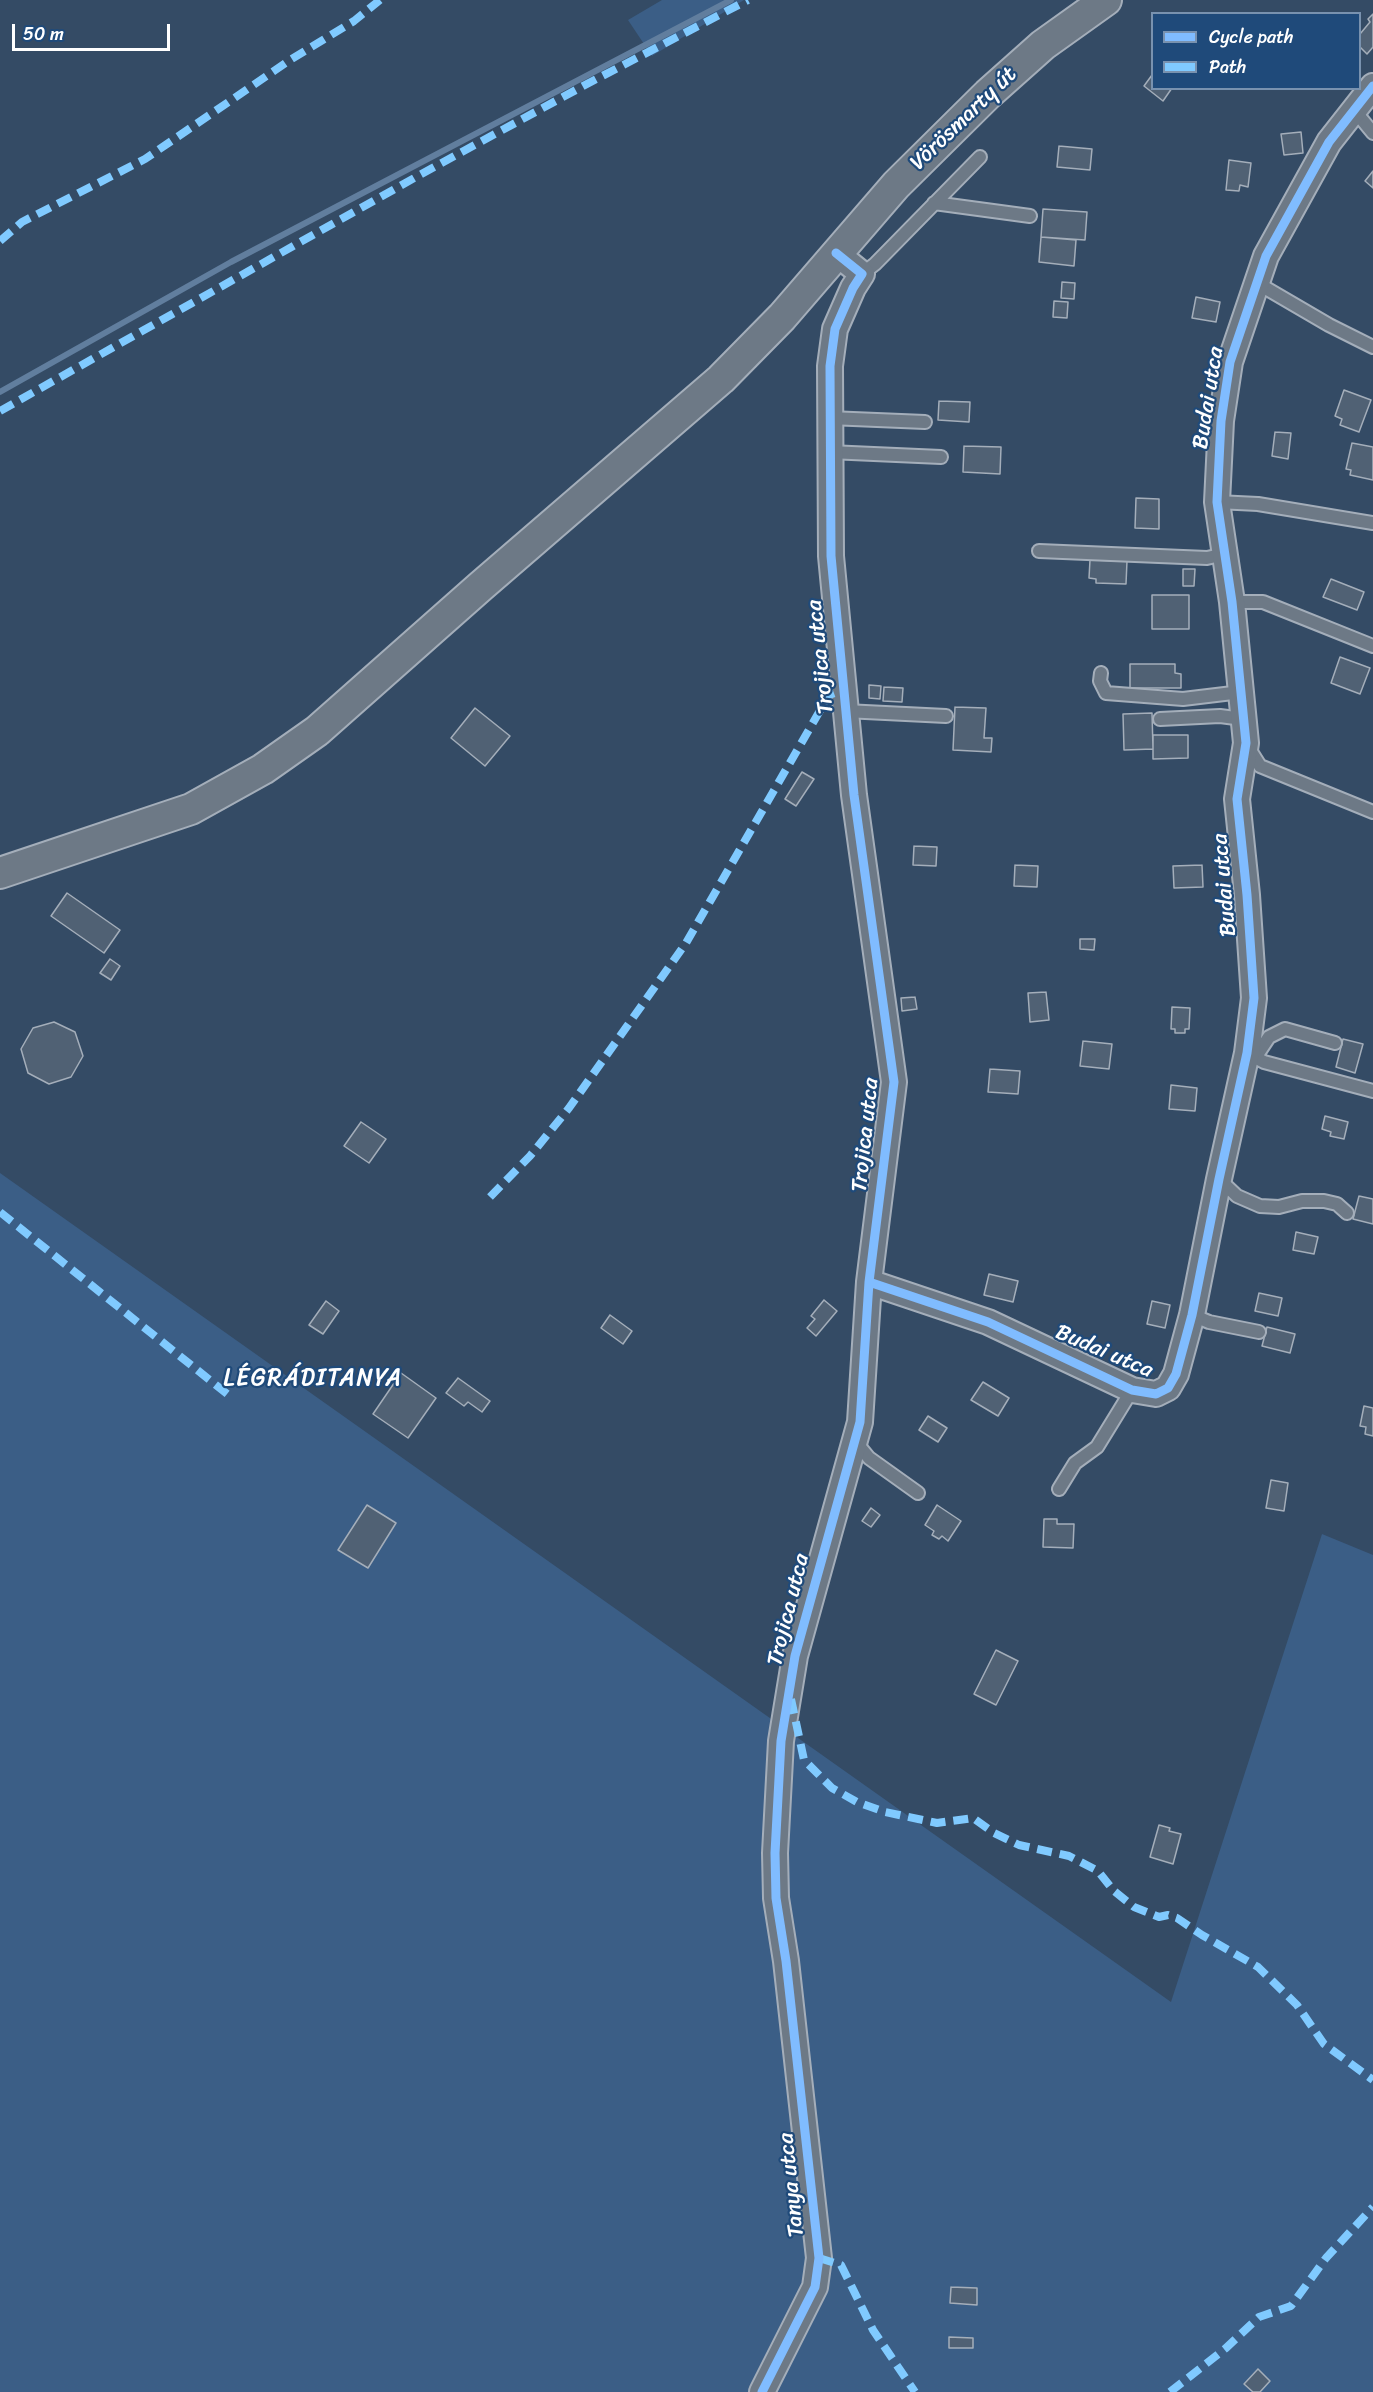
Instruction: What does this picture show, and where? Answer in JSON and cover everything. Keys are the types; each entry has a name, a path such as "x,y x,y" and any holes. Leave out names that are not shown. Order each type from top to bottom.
{"street":[{"name":"Vörösmarty út","path":"0,873 191,809 263,769 317,730 721,379 782,317 896,185 988,94 1043,45 1106,0"},
{"name":"Budai utca","path":"870,1282 988,1322 1132,1390 1156,1395 1168,1388 1176,1374 1192,1315 1219,1179 1251,1056 1254,998 1237,799 1246,743 1232,602 1217,502 1221,421 1230,362 1266,256 1329,142 1372,88"},
{"path":"836,253 862,274"},
{"name":"Trojica utca","path":"786,1961 776,1898 775,1853 780,1741 795,1656 860,1422 870,1282 894,1082 854,795 831,556 830,366 835,329 853,288 862,274"},
{"name":"Tanya utca","path":"762,2392 815,2287 819,2258 786,1961"}],"lane":[{"path":"1354,110 1373,133"},
{"name":"Trojica utca","path":"862,274 875,264 980,157"},
{"path":"934,203 1030,216"},
{"path":"1257,283 1329,325 1373,347"},
{"path":"829,418 925,422"},
{"path":"829,453 940,457"},
{"path":"1217,502 1258,504 1373,524"},
{"path":"1040,551 1207,558 1225,555"},
{"path":"1232,602 1263,602 1373,646"},
{"path":"1101,673 1100,681 1106,693 1183,699 1241,692"},
{"path":"845,711 946,716"},
{"path":"1160,719 1220,716 1243,719"},
{"path":"1246,743 1260,766 1373,812"},
{"path":"1335,1043 1285,1029 1269,1037 1251,1056 1264,1062 1373,1091"},
{"path":"1219,1179 1237,1196 1260,1206 1279,1207 1302,1201 1324,1201 1337,1204 1347,1213"},
{"path":"1192,1315 1209,1322 1259,1332"},
{"path":"1059,1490 1075,1463 1097,1447 1132,1390"},
{"path":"855,1441 869,1458 918,1493"}],"shaded area":[{"path":"662,0 744,0 652,56 628,20"},
{"path":"0,1173 1171,2002 1322,1534 1373,1555 1373,2392 0,2392"}],"building":[{"path":"1373,14 1373,47 1367,54 1361,48 1361,33 1370,22 1368,19"},
{"path":"1151,76 1151,90 1171,90 1163,101 1144,86"},
{"path":"1301,132 1303,153 1284,155 1281,134"},
{"path":"1059,146 1092,149 1090,170 1057,167"},
{"path":"1229,160 1251,163 1248,187 1240,185 1239,191 1226,190"},
{"path":"1373,171 1373,188 1365,181"},
{"path":"1043,209 1087,212 1085,240 1041,237"},
{"path":"1041,237 1076,240 1074,266 1039,262"},
{"path":"1062,282 1075,283 1074,299 1061,298"},
{"path":"1196,297 1220,302 1216,322 1192,318"},
{"path":"1054,301 1068,302 1067,318 1053,317"},
{"path":"1344,390 1371,400 1359,432 1340,425 1342,419 1335,416"},
{"path":"939,401 970,402 969,422 938,420"},
{"path":"1275,432 1291,433 1288,459 1272,456"},
{"path":"1352,443 1373,447 1373,480 1350,475 1351,470 1346,469"},
{"path":"964,446 1001,447 1000,474 963,472"},
{"path":"1136,498 1159,499 1159,529 1135,528"},
{"path":"1090,560 1127,561 1126,584 1096,583 1096,579 1089,578"},
{"path":"1183,569 1195,569 1194,586 1183,586"},
{"path":"1331,579 1364,592 1357,610 1323,597"},
{"path":"1152,595 1189,595 1189,629 1152,629"},
{"path":"1340,657 1370,668 1360,694 1331,683"},
{"path":"1130,664 1175,664 1175,673 1181,674 1181,688 1130,688"},
{"path":"869,685 881,686 880,699 869,698"},
{"path":"884,687 903,688 902,702 883,701"},
{"path":"955,707 986,708 984,738 992,738 991,752 953,750"},
{"path":"475,708 510,736 485,766 451,738"},
{"path":"1152,713 1153,749 1124,750 1123,714"},
{"path":"1153,735 1188,735 1188,758 1153,759"},
{"path":"802,772 814,779 796,806 785,799"},
{"path":"914,846 937,847 936,866 913,865"},
{"path":"1015,865 1038,866 1037,887 1014,886"},
{"path":"1202,865 1203,887 1174,888 1173,866"},
{"path":"67,893 120,930 104,953 51,916"},
{"path":"1080,939 1095,939 1094,950 1080,949"},
{"path":"110,959 120,966 111,980 100,973"},
{"path":"1046,992 1049,1020 1030,1022 1028,993"},
{"path":"915,997 917,1009 902,1011 901,998"},
{"path":"1172,1007 1190,1008 1189,1029 1185,1029 1185,1033 1175,1033 1175,1029 1171,1029"},
{"path":"54,1022 75,1032 83,1056 71,1077 49,1084 28,1073 21,1049 33,1028"},
{"path":"1343,1039 1363,1044 1355,1073 1336,1067"},
{"path":"1083,1041 1112,1044 1109,1069 1080,1066"},
{"path":"990,1069 1020,1071 1018,1094 988,1092"},
{"path":"1171,1085 1197,1088 1195,1111 1169,1109"},
{"path":"1325,1116 1348,1122 1344,1139 1330,1136 1331,1132 1322,1129"},
{"path":"361,1122 386,1139 369,1163 344,1146"},
{"path":"1359,1196 1373,1199 1373,1224 1353,1219"},
{"path":"1296,1232 1318,1237 1314,1254 1293,1250"},
{"path":"989,1274 1018,1281 1013,1302 984,1295"},
{"path":"1259,1293 1282,1298 1278,1316 1255,1311"},
{"path":"824,1300 837,1311 816,1336 807,1328 815,1319 811,1316"},
{"path":"326,1301 339,1311 323,1334 309,1325"},
{"path":"1152,1301 1170,1305 1165,1328 1147,1324"},
{"path":"610,1315 632,1331 623,1344 601,1328"},
{"path":"1267,1327 1295,1334 1290,1353 1262,1346"},
{"path":"401,1373 436,1398 408,1438 373,1414"},
{"path":"458,1378 490,1401 482,1412 468,1402 464,1406 446,1393"},
{"path":"983,1382 1009,1398 998,1416 971,1400"},
{"path":"1364,1406 1373,1408 1373,1436 1365,1434 1366,1427 1360,1426"},
{"path":"928,1416 947,1428 938,1442 919,1430"},
{"path":"1271,1480 1288,1483 1284,1511 1266,1508"},
{"path":"367,1505 396,1523 368,1568 338,1550"},
{"path":"937,1505 961,1521 948,1541 942,1536 939,1539 932,1535 934,1531 925,1525"},
{"path":"871,1508 880,1515 871,1527 862,1521"},
{"path":"1044,1519 1057,1519 1057,1524 1074,1524 1073,1548 1043,1547"},
{"path":"996,1650 1018,1661 996,1705 974,1694"},
{"path":"1159,1825 1181,1834 1173,1864 1150,1857"},
{"path":"951,2287 977,2288 977,2305 950,2303"},
{"path":"949,2337 973,2338 973,2348 949,2348"},
{"path":"1258,2369 1270,2381 1260,2392 1253,2392 1244,2384"}],"waterway":[{"path":"0,392 231,262 731,0"}],"marked path":[{"path":"0,241 22,222 145,159 290,60 354,21 380,0"},
{"path":"0,411 416,177 748,0"},
{"path":"490,1197 530,1156 569,1108 686,943 829,695 843,690"},
{"path":"0,1212 231,1397"},
{"path":"791,1699 804,1760 832,1788 857,1802 885,1812 937,1823 973,1818 994,1833 1019,1845 1069,1856 1098,1871 1114,1891 1134,1907 1159,1917 1168,1915 1177,1918 1258,1967 1297,2005 1324,2044 1373,2080"},
{"path":"1170,2392 1226,2348 1259,2317 1291,2306 1326,2258 1373,2207"},
{"path":"819,2258 841,2265 873,2330 915,2392"}],"cycle path":[{"path":"869,1282 988,1322 1132,1390 1156,1394 1168,1388 1176,1374 1192,1315 1247,1053 1254,998 1237,799 1246,743 1232,602 1217,502 1221,421 1230,362 1266,256 1329,142 1373,86"},
{"path":"762,2392 815,2287 819,2258 786,1961 776,1898 775,1853 781,1741 795,1656 860,1422 869,1282 894,1082 854,795 831,556 830,366 835,329 853,288 862,274 836,253"}],"district":[{"name":"LÉGRÁDITANYA","path":"313,1379"}]}
